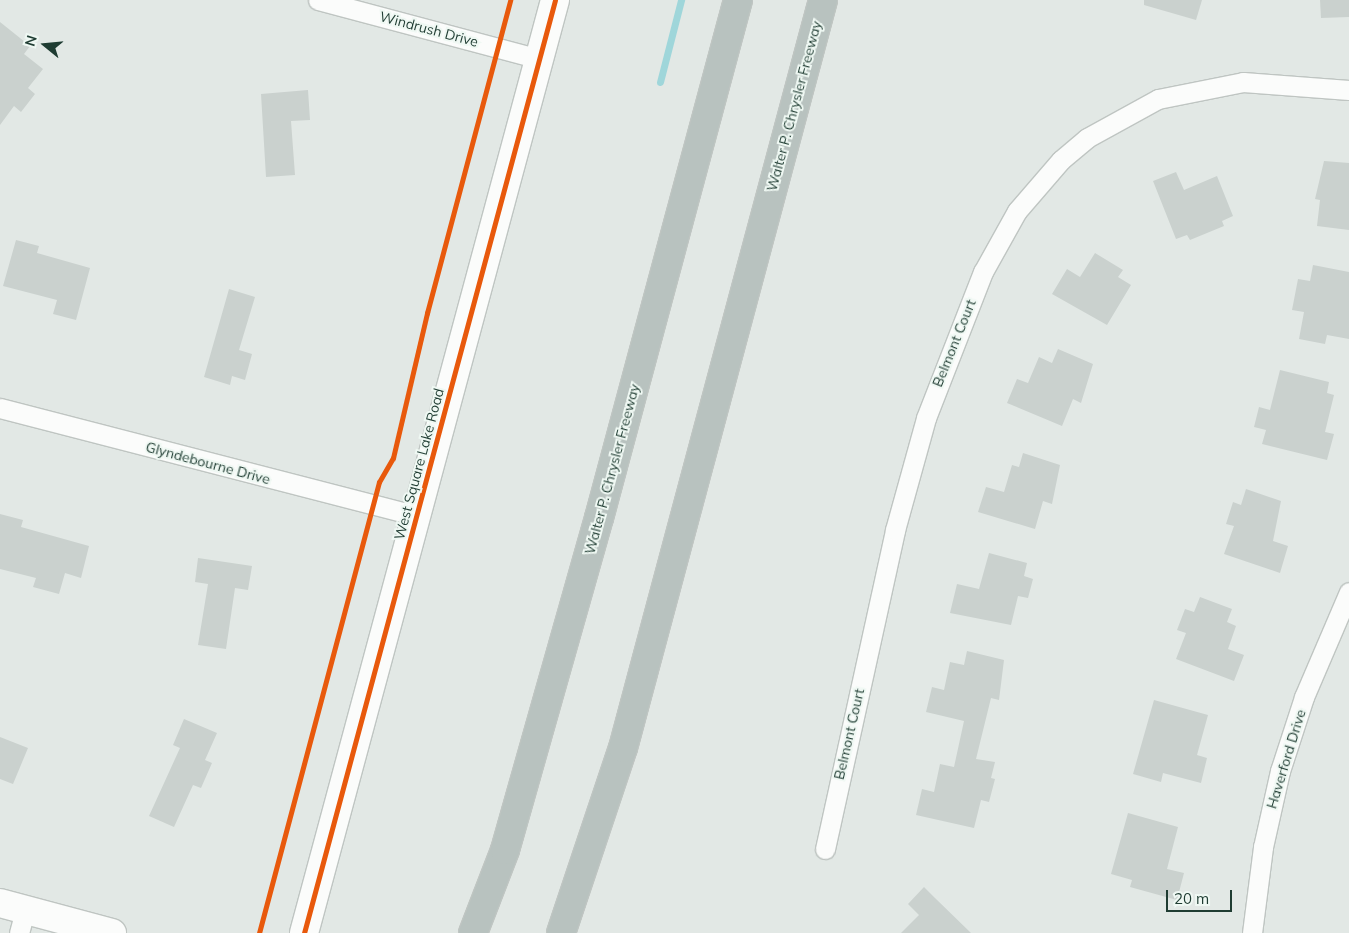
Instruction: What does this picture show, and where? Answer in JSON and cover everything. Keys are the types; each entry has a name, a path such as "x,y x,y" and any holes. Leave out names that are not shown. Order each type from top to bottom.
{"highway":[{"name":"Walter P. Chrysler Freeway","path":"473,933 505,850 738,0"},
{"name":"Walter P. Chrysler Freeway","path":"561,933 622,748 822,0"}],"main road":[{"name":"West Square Lake Road","path":"304,933 555,0"},
{"path":"14,915 112,933"}],"street":[{"name":"Windrush Drive","path":"318,0 539,59"},
{"name":"Belmont Court","path":"825,849 900,506 926,418 983,272 1017,211 1061,160 1088,138 1158,99 1243,82 1349,90"},
{"name":"Glyndebourne Drive","path":"0,408 417,516"},
{"name":"Haverford Drive","path":"1252,933 1261,856 1280,771 1304,698 1349,592"}],"building":[{"path":"1144,0 1202,0 1196,20 1144,5"},
{"path":"1320,0 1349,0 1349,17 1321,18"},
{"path":"0,22 30,46 24,54 43,69 28,88 35,94 21,112 14,106 0,125"},
{"path":"308,90 310,120 291,121 295,175 266,177 261,94"},
{"path":"1324,161 1349,163 1349,230 1317,226 1320,200 1315,199"},
{"path":"1176,172 1184,190 1217,176 1233,216 1222,221 1224,226 1190,240 1187,235 1176,239 1153,181"},
{"path":"16,240 39,246 37,253 90,268 76,320 53,314 57,300 3,286"},
{"path":"1095,253 1123,270 1118,277 1131,285 1107,325 1052,294 1067,269 1080,277"},
{"path":"1313,265 1349,272 1349,339 1327,335 1325,344 1299,339 1304,312 1292,310 1298,279 1310,281"},
{"path":"229,289 255,297 239,350 252,354 245,380 232,376 230,385 204,377"},
{"path":"1058,349 1093,364 1081,403 1073,399 1062,426 1007,403 1017,379 1028,383 1039,357 1052,363"},
{"path":"1280,370 1329,382 1327,393 1334,395 1325,432 1334,434 1327,460 1262,444 1266,430 1254,427 1259,407 1270,410"},
{"path":"1023,453 1060,465 1052,504 1043,501 1035,529 978,512 986,487 1004,492 1012,465 1019,467"},
{"path":"1246,489 1281,501 1273,541 1288,546 1280,573 1224,554 1234,526 1226,524 1233,502 1241,505"},
{"path":"0,514 23,520 21,527 89,546 81,578 65,573 59,594 33,587 36,578 0,569"},
{"path":"989,553 1027,563 1024,576 1033,579 1028,598 1018,596 1011,625 950,613 957,584 979,589"},
{"path":"198,558 252,566 248,590 235,588 226,649 198,645 208,584 195,582"},
{"path":"1200,597 1232,609 1227,622 1236,626 1228,649 1244,655 1234,681 1176,659 1186,633 1177,630 1185,609 1194,612"},
{"path":"967,651 1004,660 999,700 991,698 976,759 995,762 991,778 995,779 989,802 981,800 974,828 916,815 922,789 934,792 940,764 954,767 964,721 926,712 932,687 944,690 950,662 964,665"},
{"path":"1154,700 1208,715 1197,755 1207,758 1201,783 1163,773 1161,782 1133,774"},
{"path":"184,719 217,733 205,760 212,763 201,788 193,785 174,827 149,816 180,748 173,745"},
{"path":"0,737 28,748 13,784 0,779"},
{"path":"1128,813 1178,827 1167,869 1184,873 1177,900 1130,887 1132,880 1111,874"},
{"path":"924,887 971,933 901,933 919,915 908,904"}],"waterway":[{"path":"660,82 681,0"}],"cycle path":[{"path":"259,933 379,482 393,458 427,313 510,0"},
{"path":"304,933 555,0"}]}
